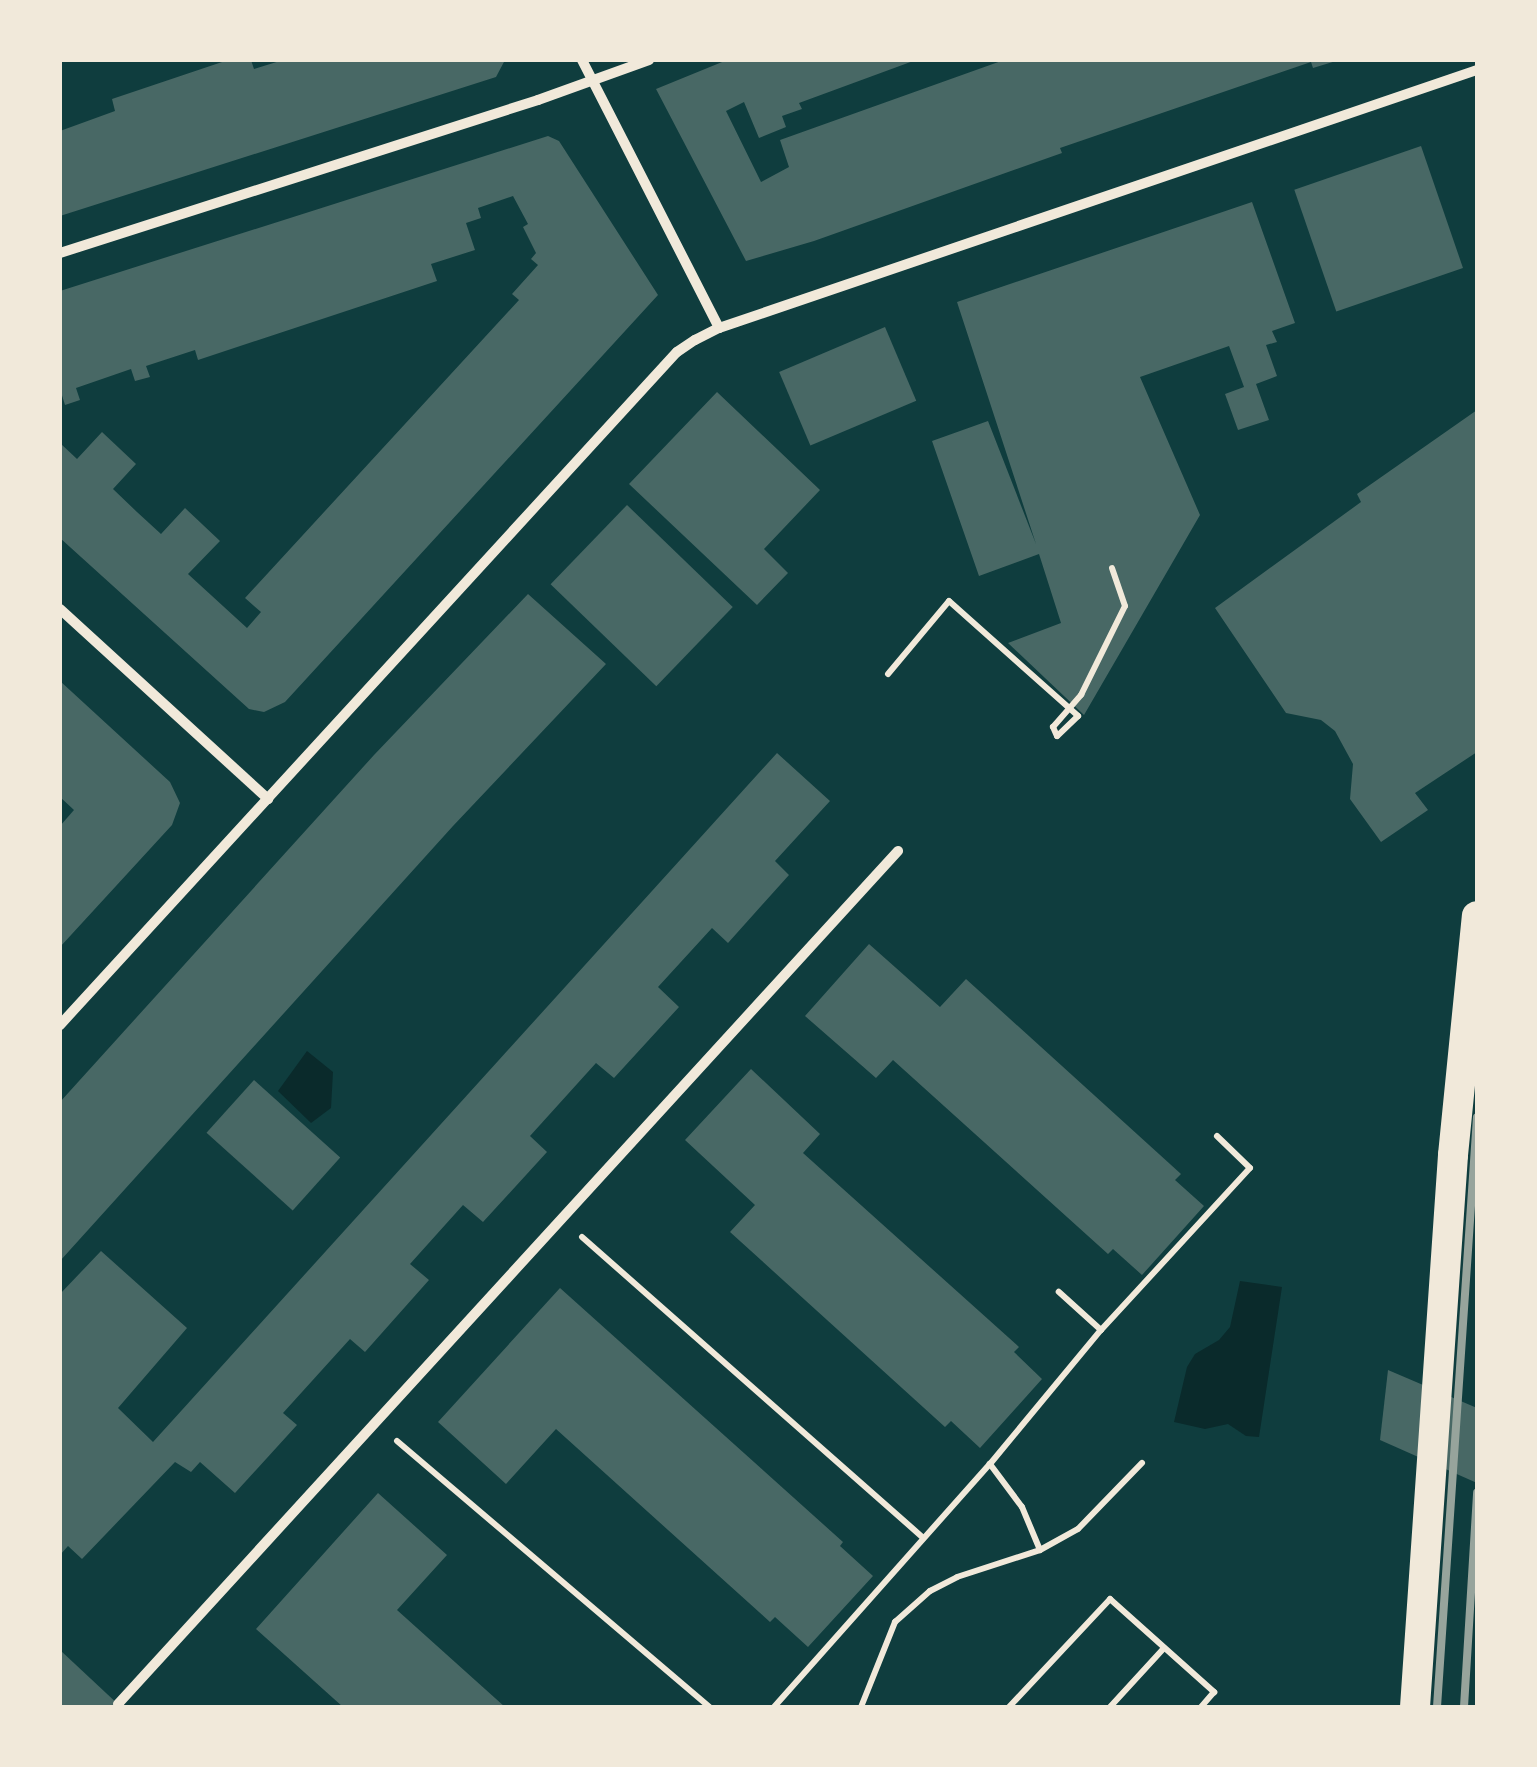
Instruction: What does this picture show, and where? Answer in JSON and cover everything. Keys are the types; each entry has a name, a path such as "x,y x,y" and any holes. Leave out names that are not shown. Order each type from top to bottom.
{"highway":[{"path":"1415,1707 1453,1154 1477,916"}],"street":[{"path":"582,60 719,328"},
{"path":"60,253 648,60"},
{"path":"60,1025 676,352 719,328 1477,70"},
{"path":"60,610 268,799"},
{"path":"118,1704 898,851"}],"path":[{"path":"888,674 949,601 1078,716 1058,736 1053,728 1081,695 1124,606 1112,568"},
{"path":"774,1707 990,1464 1102,1330 1250,1168 1218,1136"},
{"path":"562,1220 650,1292 922,1538"},
{"path":"1059,1292 1102,1330"},
{"path":"377,1424 708,1707"},
{"path":"861,1707 895,1622 918,1602 957,1577 1040,1550 1078,1529 1142,1463"},
{"path":"990,1464 1022,1507 1040,1550"},
{"path":"1010,1707 1110,1599 1214,1692 1201,1707"},
{"path":"1110,1707 1164,1648"}],"water":[{"path":"307,1051 333,1072 331,1108 311,1123 278,1091"},
{"path":"1240,1281 1282,1287 1259,1437 1246,1436 1228,1424 1205,1429 1174,1422 1187,1367 1195,1354 1219,1340 1230,1327"}],"building":[{"path":"228,60 251,60 254,69 283,60 505,60 496,77 60,216 60,131 115,111 112,99"},
{"path":"727,60 916,60 799,103 802,109 782,116 786,127 759,138 744,102 726,111 761,182 789,167 780,140 1004,60 1336,61 1313,68 1311,62 1060,148 1062,153 814,241 746,261 656,89"},
{"path":"548,136 559,141 658,295 285,702 264,712 249,709 60,538 60,443 77,459 102,432 136,464 113,489 137,512 161,534 185,508 220,541 188,574 247,628 261,612 245,598 519,300 512,294 538,265 531,259 536,253 523,227 528,224 513,196 478,208 481,218 466,223 475,250 431,264 437,281 198,360 195,350 146,366 150,377 135,381 131,369 76,388 80,400 65,405 60,389 60,291"},
{"path":"1421,146 1463,268 1336,312 1294,190"},
{"path":"1252,202 1295,323 1272,331 1277,342 1266,345 1277,376 1256,384 1269,420 1238,430 1225,394 1244,387 1229,346 1140,377 1200,515 1084,715 1008,643 1061,623 1039,554 979,576 932,441 988,421 1036,544 957,302"},
{"path":"885,327 916,401 810,446 779,372"},
{"path":"717,392 820,490 764,549 788,573 757,605 629,484"},
{"path":"1477,410 1477,752 1415,793 1428,810 1381,842 1350,799 1353,764 1335,731 1321,720 1286,713 1215,608 1361,502 1357,494"},
{"path":"627,505 733,607 656,686 551,584"},
{"path":"528,594 606,664 453,826 60,1261 60,1102 374,755"},
{"path":"60,681 170,782 180,803 172,825 60,947 60,826 74,810 60,797"},
{"path":"777,753 830,801 775,861 789,875 728,943 712,928 658,987 679,1007 614,1078 596,1063 530,1136 547,1152 483,1222 463,1205 410,1264 429,1280 365,1352 350,1339 283,1413 297,1425 235,1493 200,1462 191,1472 175,1462 82,1559 68,1546 60,1555 60,1294 101,1251 187,1328 118,1408 153,1442"},
{"path":"869,944 940,1007 966,979 1181,1174 1175,1180 1204,1206 1142,1275 1113,1249 1108,1254 893,1060 876,1078 805,1016"},
{"path":"751,1069 820,1134 803,1153 1019,1347 1014,1352 1042,1379 980,1448 951,1421 945,1427 730,1232 755,1205 685,1140"},
{"path":"254,1080 340,1158 293,1210 206,1133"},
{"path":"560,1288 843,1542 840,1546 873,1576 808,1647 775,1617 770,1622 556,1429 506,1484 438,1422"},
{"path":"1388,1370 1477,1408 1477,1483 1380,1440"},
{"path":"378,1493 447,1555 397,1610 505,1707 343,1707 256,1629"},
{"path":"60,1650 121,1707 60,1707"}],"railway":[{"path":"1437,1707 1477,1117"},
{"path":"1464,1707 1477,1492"}]}
